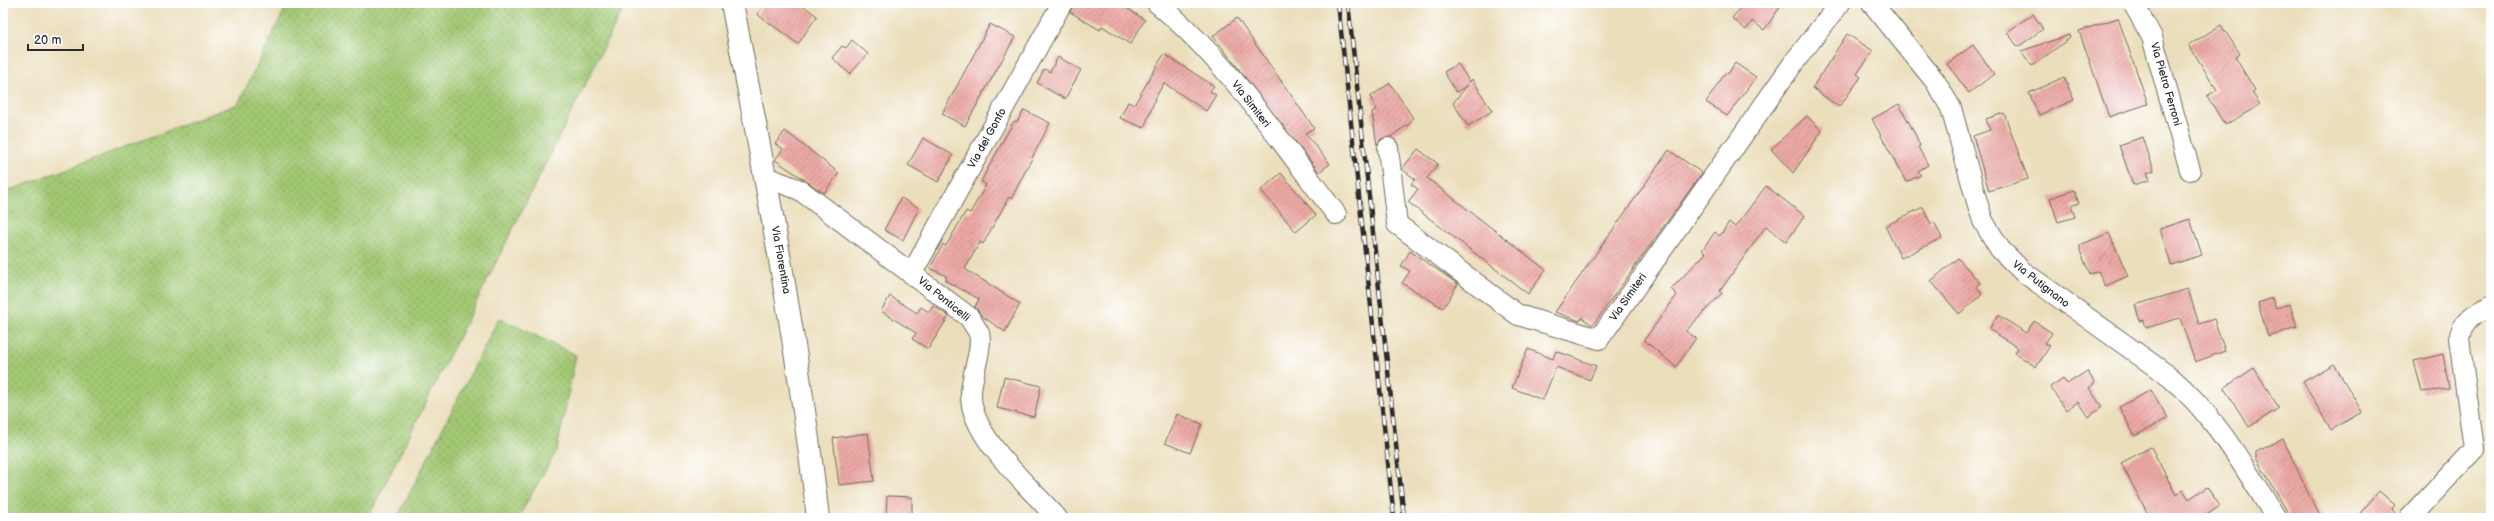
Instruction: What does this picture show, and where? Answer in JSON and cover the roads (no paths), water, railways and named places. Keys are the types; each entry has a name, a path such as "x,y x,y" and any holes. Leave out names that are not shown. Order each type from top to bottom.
{"main road":[{"name":"Via Fiorentina","path":"732,3 766,177 797,356 818,518"}],"street":[{"name":"Via del Gonfo","path":"912,273 1062,3"},
{"name":"Via Simiteri","path":"1157,3 1190,32 1218,62 1336,214"},
{"name":"Via Simiteri","path":"1388,148 1397,224 1518,314 1599,339 1795,61 1840,3"},
{"name":"Via Putignano","path":"1872,3 1935,81 1951,108 1983,220 2000,249 2022,272 2170,377 2190,396 2234,451 2276,518"},
{"name":"Via Pietro Ferroni","path":"2133,3 2152,37 2190,170"},
{"name":"Via Ponticelli","path":"766,177 800,190 961,310 974,324 979,333 980,347 971,389 971,400 978,423 996,450 1057,518"},
{"path":"2410,518 2474,449 2459,338 2461,330 2468,320 2491,306"}],"railway":[{"path":"1338,3 1394,518"},
{"path":"1348,3 1404,518"}]}
